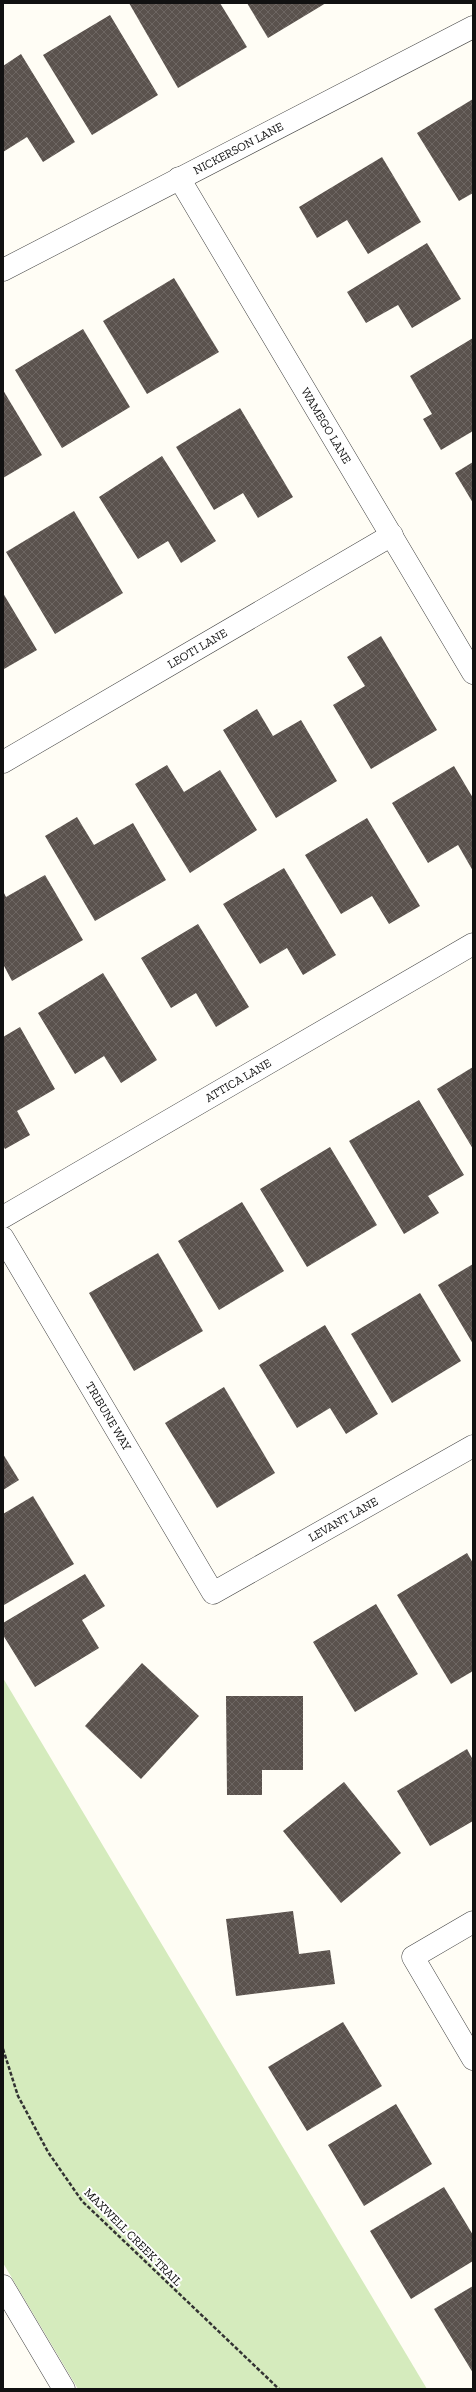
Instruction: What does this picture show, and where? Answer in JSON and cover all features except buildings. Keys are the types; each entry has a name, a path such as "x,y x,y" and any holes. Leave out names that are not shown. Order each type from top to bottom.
{"street":[{"name":"NICKERSON LANE","path":"3,270 473,27"},
{"name":"WAMEGO LANE","path":"179,178 473,673"},
{"name":"LEOTI LANE","path":"3,762 392,535"},
{"name":"ATTICA LANE","path":"3,1217 473,944"},
{"name":"TRIBUNE WAY","path":"3,1238 213,1593"},
{"name":"LEVANT LANE","path":"213,1593 473,1446"},
{"path":"473,1922 413,1957 473,2059"},
{"path":"3,2286 64,2389"}],"path":[{"name":"MAXWELL CREEK TRAIL","path":"3,2049 18,2096 48,2152 82,2201 279,2389"}],"green space":[{"path":"3,1678 427,2389 78,2389 3,2263"}]}
